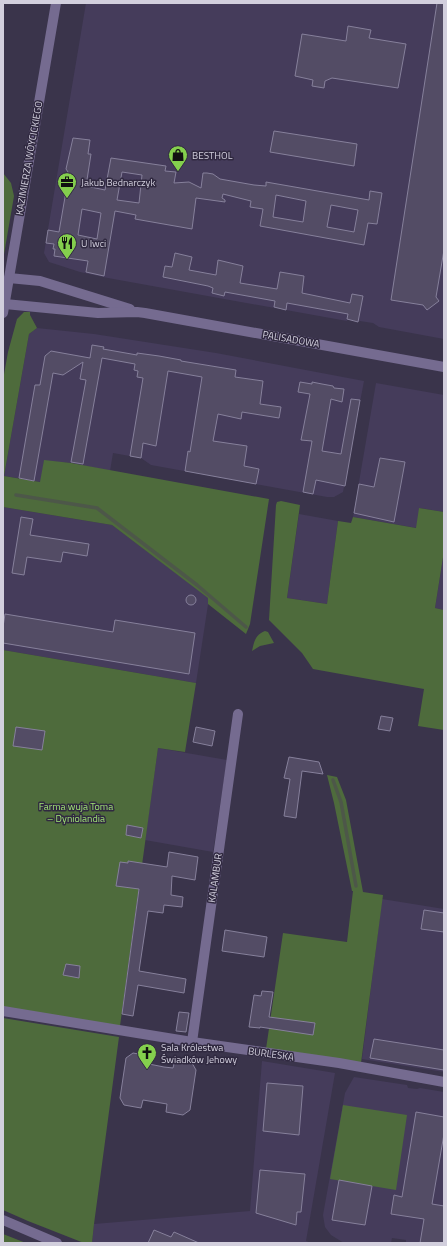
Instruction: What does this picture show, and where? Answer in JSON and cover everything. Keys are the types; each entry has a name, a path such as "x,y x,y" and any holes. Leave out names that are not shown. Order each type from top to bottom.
{"street":[{"name":"KAZIMIERZA WÓYCICKIEGO","path":"4,308 56,3"},
{"name":"PALISADOWA","path":"9,278 40,281 138,312 444,367"},
{"name":"PALISADOWA","path":"4,308 98,313 138,312"},
{"name":"KALAMBUR","path":"192,1042 238,714"},
{"name":"BURLESKA","path":"3,1011 444,1082"},
{"path":"3,1220 57,1243"}],"shaded area":[{"path":"86,3 444,3 444,339 379,327 373,323 347,319 347,321 108,278 80,272 49,262 44,253"},
{"path":"37,328 94,334 216,353 364,381 343,492 334,497 327,497 151,465 141,458 113,453 110,471 71,463 44,461 41,482 4,476 29,334"},
{"path":"376,383 444,395 444,512 420,508 417,528 353,517"},
{"path":"3,507 112,525 209,598 196,683 3,650"},
{"path":"299,514 338,521 327,604 287,598"},
{"path":"444,551 444,610 435,608"},
{"path":"158,748 227,760 213,852 145,840"},
{"path":"382,899 444,909 444,1072 362,1059"},
{"path":"262,1061 335,1073 306,1241 311,1243 92,1243 94,1224 250,1211"},
{"path":"354,1077 407,1085 408,1088 420,1088 444,1092 443,1243 406,1243 406,1240 392,1238 391,1243 344,1243 331,1235 325,1227 323,1215 345,1093"}],"green space":[{"path":"3,173 11,183 14,196 3,260"},
{"path":"24,312 30,312 30,315 37,328 29,334 4,476 40,482 44,460 71,463 269,499 250,624 246,634 208,604 208,598 112,525 3,507 3,380 8,352 17,319"},
{"path":"281,501 300,505 287,598 327,604 338,521 351,523 353,517 416,528 419,508 444,512 444,551 435,608 444,610 444,730 418,726 424,689 313,669 302,653 269,620 276,505 277,502"},
{"path":"265,631 268,632 274,643 260,646 252,651 257,637"},
{"name":"Farma wuja Toma – Dyniolandia","path":"3,650 196,683 185,752 158,748 120,1026 3,1007"},
{"path":"327,775 337,777 346,800 363,892 383,895 361,1063 266,1049 283,933 347,942 353,891"},
{"path":"3,1018 119,1037 92,1243 84,1243 3,1210"},
{"path":"343,1105 407,1115 396,1190 330,1179"},
{"path":"3,1234 26,1243 3,1243"}],"building":[{"path":"437,3 444,3 444,250 436,297 439,301 427,310 423,305 391,300"},
{"path":"348,26 371,30 369,38 406,44 398,88 332,78 325,81 324,88 312,86 313,80 295,76 302,34 346,41"},
{"path":"274,131 357,144 354,166 270,152"},
{"path":"73,138 90,140 88,154 91,154 86,186 105,190 111,158 166,166 165,171 176,172 174,183 189,182 201,188 203,173 207,173 213,174 220,179 254,185 266,186 266,182 369,200 370,191 382,193 377,224 368,223 364,245 260,226 263,209 250,207 251,201 223,194 222,198 225,202 196,198 192,229 135,219 136,215 115,211 104,276 86,272 88,261 54,256 54,244 46,243 48,230 59,232 65,197 63,186 66,186 68,172 66,169","holes":["122,172 142,175 139,203 117,200","276,195 306,201 303,222 273,217","331,205 358,210 354,232 327,227","82,209 101,213 97,239 78,235"]},
{"path":"175,253 192,257 189,270 216,275 218,260 243,266 240,283 277,289 280,272 304,276 302,293 350,303 352,294 363,296 358,322 347,319 348,314 287,303 286,310 274,307 275,301 225,292 224,296 212,293 213,288 208,286 163,277 165,266 172,267"},
{"path":"92,345 104,347 103,349 137,355 137,353 159,356 236,370 235,377 263,381 260,404 281,407 279,418 242,412 241,419 218,414 213,441 247,446 244,466 259,469 256,484 185,471 188,451 190,452 202,377 168,371 156,446 143,443 141,458 130,456 143,378 137,377 138,371 134,370 135,364 102,358 83,464 71,462 86,380 80,379 83,362 63,375 53,373 34,481 19,478 35,385 40,385 45,356 51,351 90,358"},
{"path":"300,382 312,384 312,382 344,389 342,402 331,399 322,451 341,454 351,399 360,400 345,486 316,480 313,494 303,492 312,441 301,440 310,394 298,392"},
{"path":"380,458 405,462 394,522 354,513 359,484 374,487"},
{"path":"21,517 33,519 30,535 89,544 87,556 63,552 61,562 27,557 24,575 12,573"},
{"path":"189,595 193,595 195,596 195,604 189,605 186,602 186,598"},
{"path":"5,614 113,632 115,620 195,633 189,674 3,643"},
{"path":"381,716 393,718 390,731 378,729"},
{"path":"16,727 45,731 42,750 13,746"},
{"path":"196,727 215,731 212,746 193,742"},
{"path":"289,757 319,762 323,774 302,771 296,818 284,816 290,779 284,778"},
{"path":"127,825 143,828 141,838 126,835"},
{"path":"169,852 198,857 195,880 172,876 171,895 183,897 182,907 164,905 163,913 148,911 139,971 186,979 184,993 138,985 133,1016 122,1014 139,889 116,886 120,862 128,863 128,861 167,867"},
{"path":"424,910 444,913 444,932 421,929"},
{"path":"225,930 267,937 264,957 222,951"},
{"path":"66,964 80,966 79,978 63,975"},
{"path":"262,991 273,992 269,1017 315,1023 313,1035 260,1027 249,1027 254,995 261,996"},
{"path":"179,1012 189,1013 186,1032 176,1031"},
{"path":"374,1039 444,1050 444,1070 370,1058"},
{"path":"133,1053 150,1056 149,1064 164,1067 173,1068 175,1060 192,1063 196,1070 190,1110 183,1115 166,1112 167,1104 143,1100 141,1108 124,1105 120,1098 126,1058"},
{"path":"267,1083 303,1086 299,1135 263,1131"},
{"path":"416,1112 444,1117 444,1134 432,1204 444,1206 444,1243 420,1243 424,1219 391,1214 394,1195 402,1197"},
{"path":"260,1170 305,1174 301,1212 297,1212 296,1225 256,1213"},
{"path":"339,1180 372,1186 365,1225 332,1220"},
{"path":"154,1230 171,1237 174,1232 199,1243 148,1243"}],"waterway":[{"path":"16,495 97,508 197,585 246,627"},
{"path":"333,780 341,802 356,886"}],"place":[{"name":"BESTHOL","path":"178,172"},
{"name":"Jakub Bednarczyk","path":"67,199"},
{"name":"U Iwci","path":"67,260"},
{"name":"Sala Królestwa Świadków Jehowy","path":"147,1070"}]}
